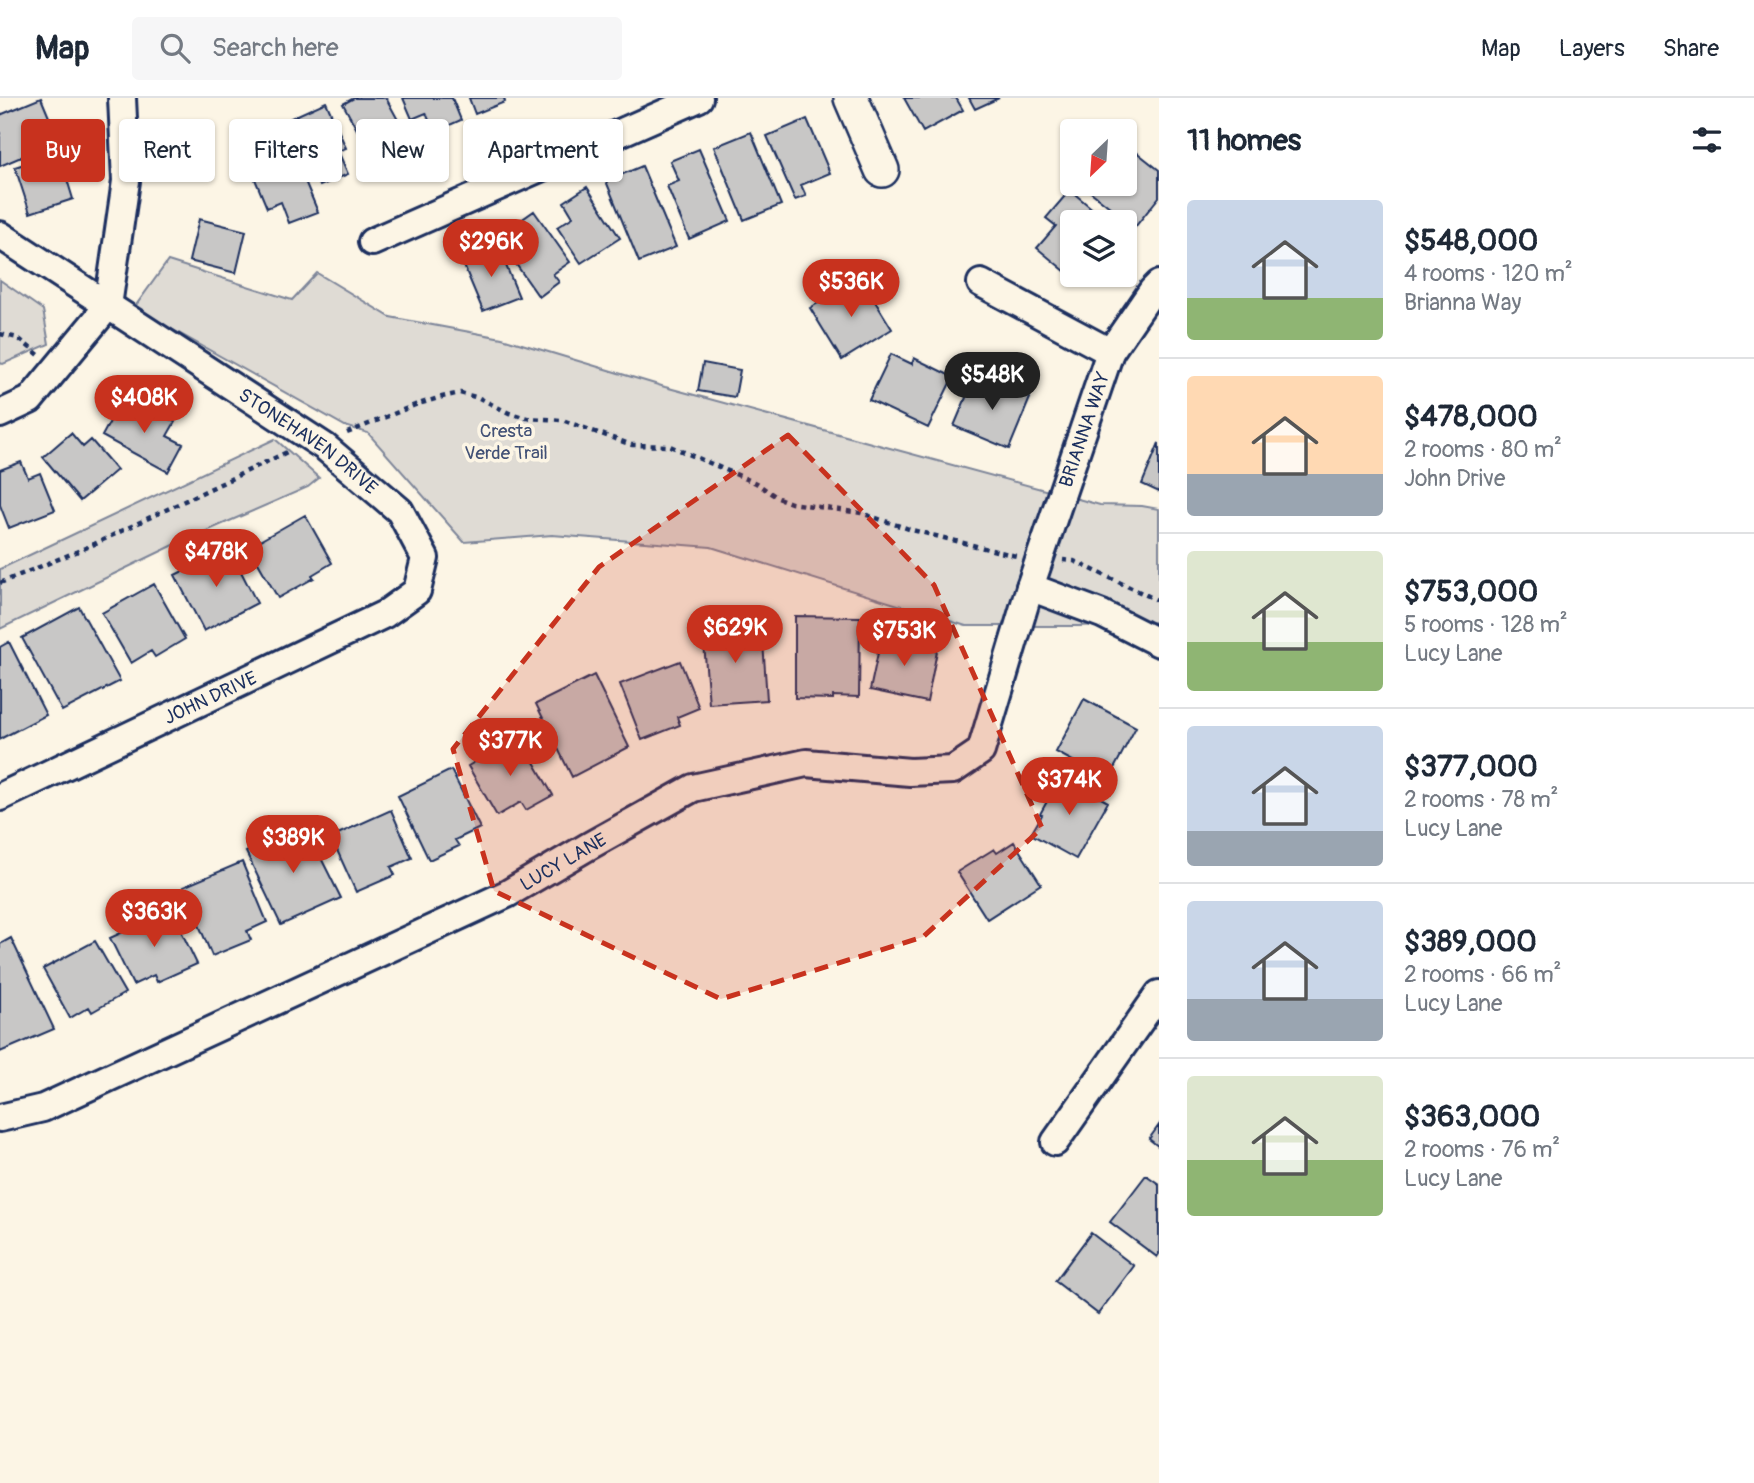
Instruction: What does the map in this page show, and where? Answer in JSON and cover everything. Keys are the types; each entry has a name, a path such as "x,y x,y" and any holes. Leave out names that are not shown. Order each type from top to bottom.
{"street":[{"path":"0,414 30,400 108,306 126,181 122,98"},
{"path":"372,242 699,98"},
{"path":"851,98 883,170"},
{"name":"STONEHAVEN DRIVE","path":"0,234 325,447 400,511 425,558 417,591"},
{"path":"981,282 1110,352"},
{"name":"BRIANNA WAY","path":"1030,587 1110,352 1159,284"},
{"path":"1030,587 1102,614 1159,643"},
{"name":"LUCY LANE","path":"0,1118 43,1108 507,894 693,788 806,763 910,772 953,771 981,751 1030,587"},
{"name":"JOHN DRIVE","path":"0,797 385,614 417,591"},
{"path":"1055,1142 1159,994"}],"path":[{"path":"0,334 18,338 55,370"},
{"path":"346,433 415,405 460,393 479,398 509,413 527,418 562,420 632,445 670,446 756,483 778,498 791,503 861,513 912,530 1026,557"},
{"path":"0,583 88,548 313,440"},
{"path":"1062,560 1074,561 1159,601"}],"highlighted area":[{"path":"788,435 934,585 1042,828 923,937 721,999 494,891 453,749 599,567"}],"green space":[{"name":"Cresta Verde Trail","path":"168,261 292,300 317,273 390,317 502,338 665,387 1100,505 1159,509 1159,622 1079,626 966,626 711,547 552,535 464,542 368,433 345,426 134,308"},
{"path":"0,280 43,310 49,344 3,364 0,363"},
{"path":"275,439 319,478 308,487 174,545 0,629 0,569"}],"building":[{"path":"41,98 50,119 21,119 21,157 0,166 0,115"},
{"path":"354,98 386,98 398,119 356,119 356,128 343,104"},
{"path":"403,98 452,98 461,120 449,125 449,119 429,119 426,113 412,119"},
{"path":"469,98 504,98 505,102 475,114"},
{"path":"904,98 956,98 963,110 923,132"},
{"path":"969,98 999,98 975,109"},
{"path":"326,102 333,119 291,119"},
{"path":"807,119 830,173 801,185 806,196 795,200 767,136"},
{"path":"751,132 781,205 744,220 714,147"},
{"path":"699,149 730,221 689,239 667,186 679,181 670,161"},
{"path":"1138,153 1159,170 1159,197 1137,224 1137,210 1114,210 1096,196 1138,196"},
{"path":"342,160 348,174 342,177"},
{"path":"21,165 21,182 68,182 73,199 30,213 15,167"},
{"path":"642,166 676,247 639,262 606,182 623,182 623,174"},
{"path":"256,182 305,182 318,212 289,223 281,202 267,208"},
{"path":"587,187 620,238 581,263 557,227 573,217 564,202"},
{"path":"1065,196 1077,196 1094,210 1060,210 1060,267 1037,248 1056,226 1046,218"},
{"path":"534,211 570,262 553,274 559,282 539,297 511,257 528,245 514,225"},
{"path":"199,219 246,231 236,273 189,261"},
{"path":"498,246 519,297 483,311 462,261"},
{"path":"860,277 892,329 842,360 810,308"},
{"path":"891,354 912,364 914,358 953,377 928,428 869,400"},
{"path":"703,363 740,370 735,397 698,391"},
{"path":"975,376 1030,398 1009,449 954,426"},
{"path":"120,403 135,412 140,403 175,422 167,436 183,444 168,472 102,436"},
{"path":"71,433 83,447 91,440 117,470 80,501 43,457"},
{"path":"1159,443 1159,492 1142,484"},
{"path":"21,462 28,478 40,473 55,510 9,528 0,505 0,470"},
{"path":"305,515 332,563 312,575 314,578 278,598 249,547"},
{"path":"229,548 257,603 204,631 175,575"},
{"path":"154,584 185,639 155,657 151,651 131,663 102,613"},
{"path":"79,607 120,681 62,711 22,638"},
{"path":"795,616 860,617 859,697 795,698"},
{"path":"762,627 767,700 709,704 703,631"},
{"path":"882,634 938,646 927,702 870,690"},
{"path":"9,642 46,715 0,739 0,647"},
{"path":"680,661 699,708 677,717 680,725 642,740 620,684"},
{"path":"594,675 629,747 572,777 536,704"},
{"path":"1084,699 1136,727 1108,780 1056,752"},
{"path":"519,736 553,795 526,810 521,802 497,816 468,766"},
{"path":"451,770 480,828 455,840 459,846 429,860 398,796"},
{"path":"1061,776 1108,802 1076,859 1031,834"},
{"path":"391,810 412,858 391,867 395,875 356,892 331,837"},
{"path":"304,824 341,898 281,925 246,852"},
{"path":"1014,842 1041,884 987,919 957,872 994,849 997,853"},
{"path":"242,862 267,922 247,931 251,940 212,956 183,887"},
{"path":"171,910 197,964 157,982 154,975 133,985 110,938"},
{"path":"11,938 54,1029 0,1052 0,944"},
{"path":"95,941 125,993 92,1012 89,1007 70,1018 43,969"},
{"path":"1159,1125 1159,1147 1149,1139"},
{"path":"1146,1175 1159,1184 1157,1257 1110,1222"},
{"path":"1091,1233 1134,1266 1098,1314 1055,1281"}]}
